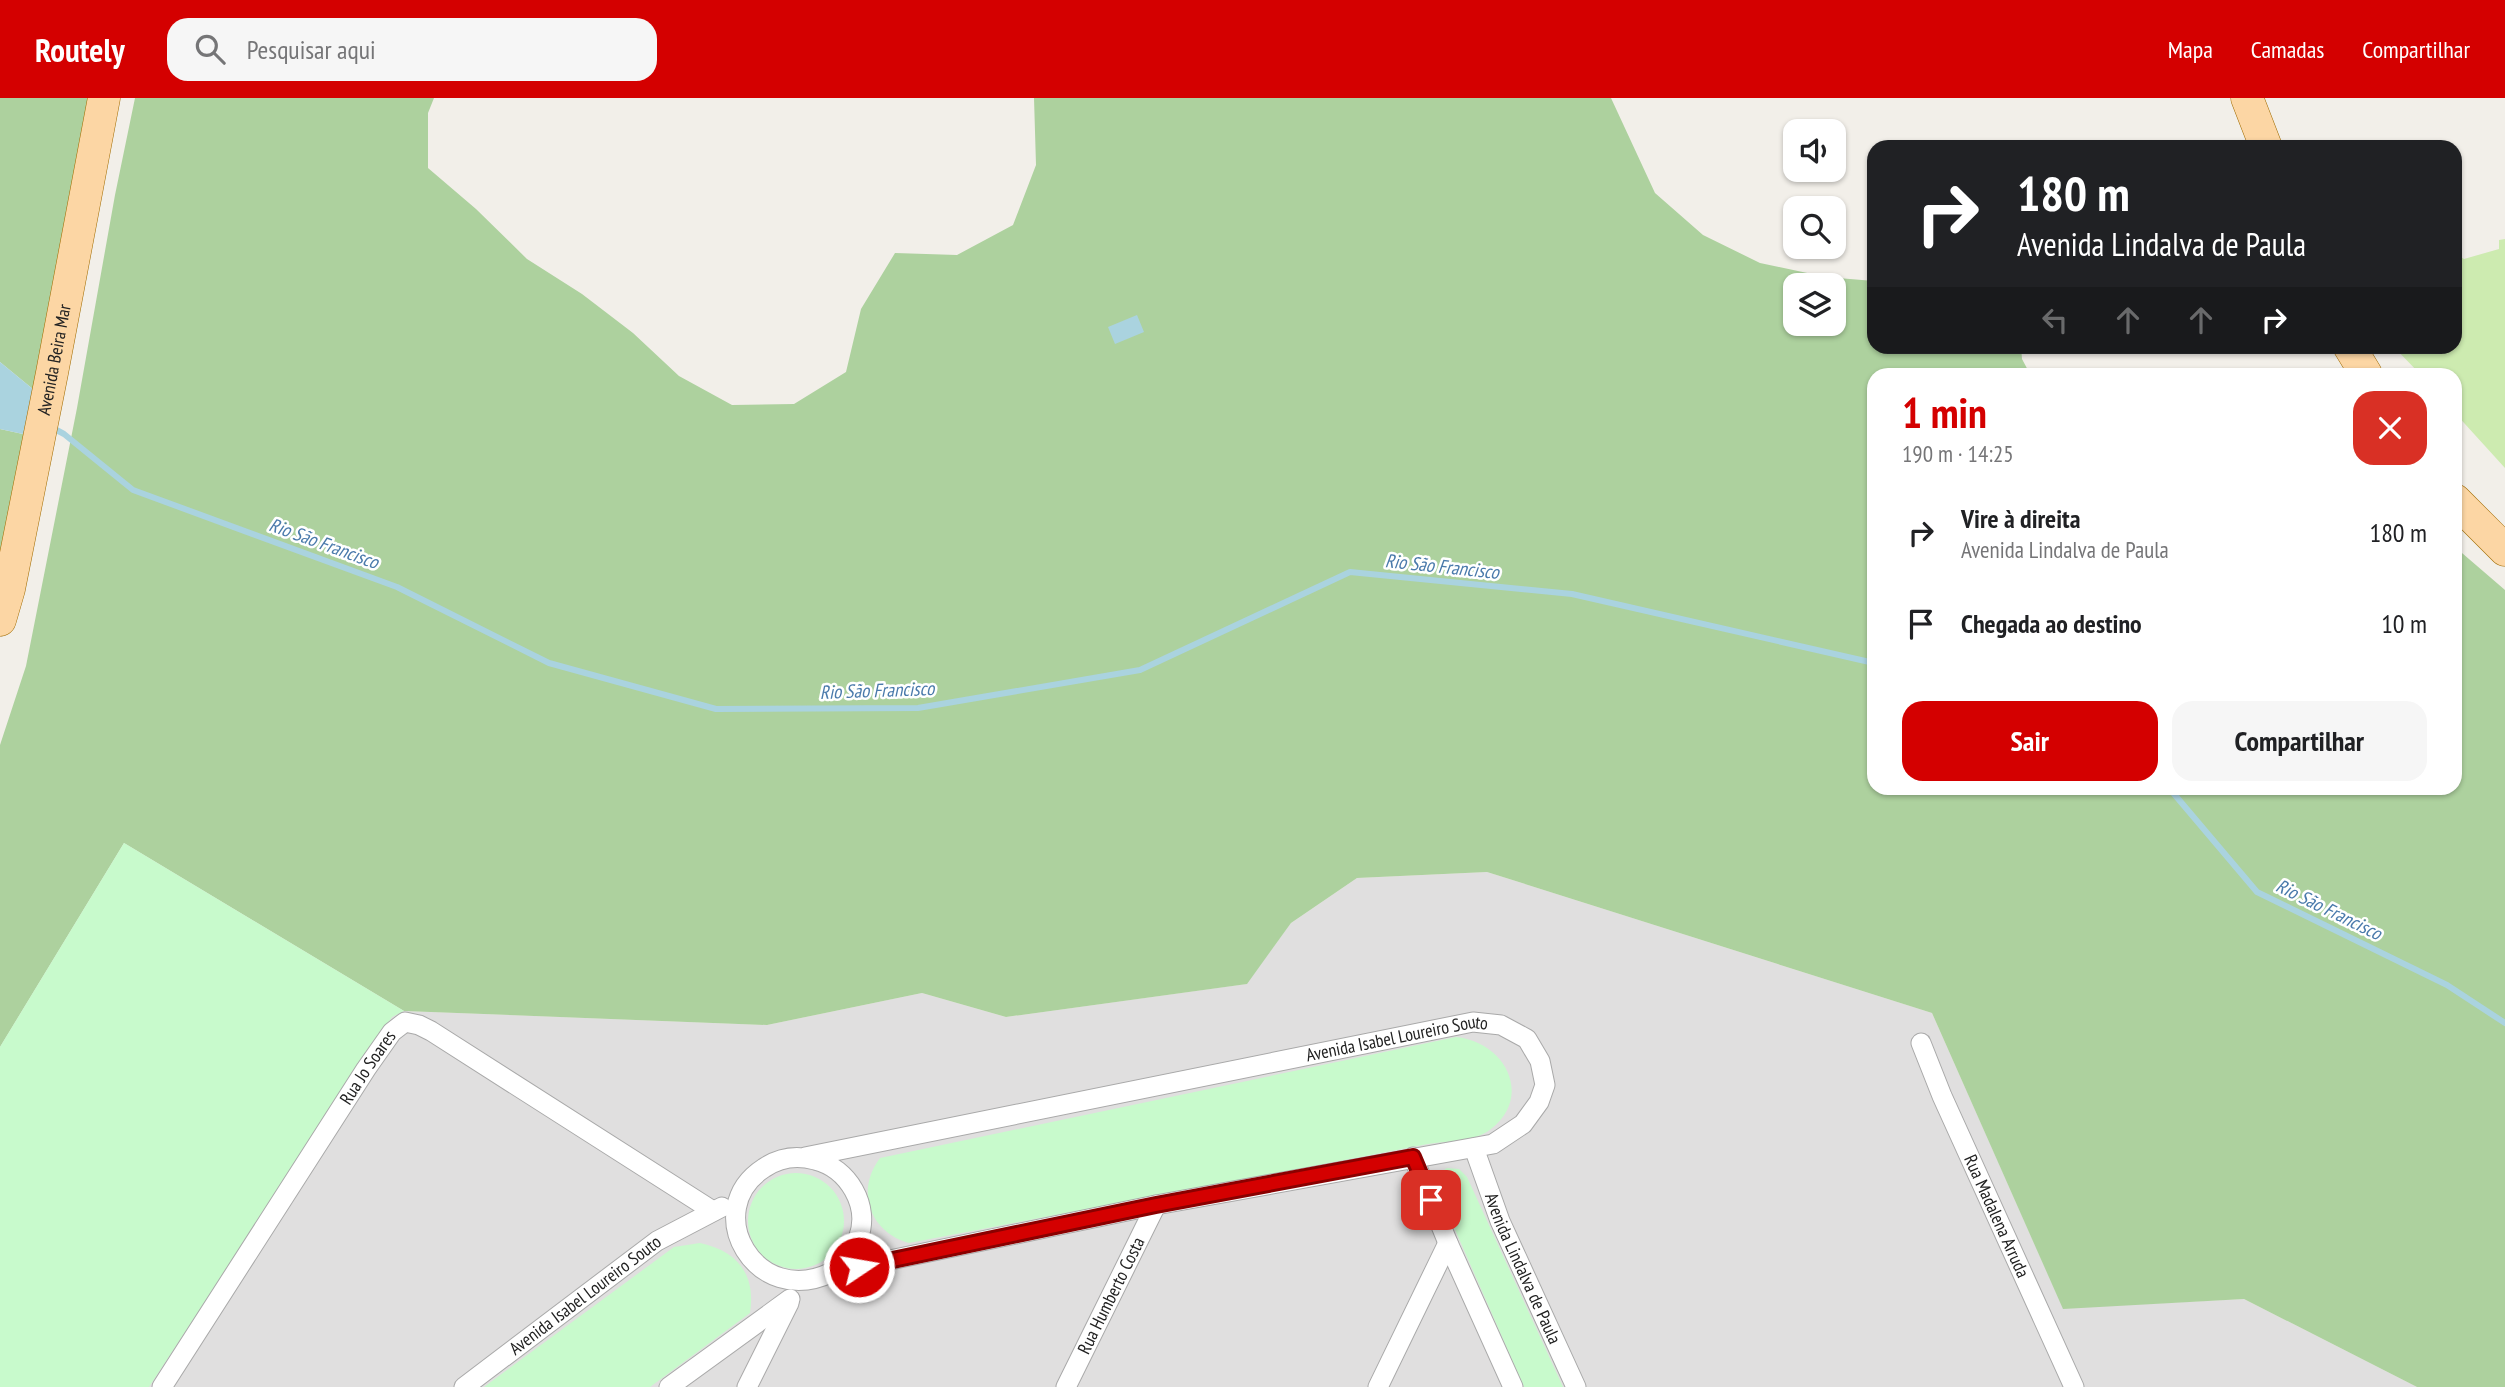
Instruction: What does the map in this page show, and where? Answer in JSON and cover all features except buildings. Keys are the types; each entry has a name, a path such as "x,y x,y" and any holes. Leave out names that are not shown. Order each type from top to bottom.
{"main road":[{"name":"Avenida Beira Mar","path":"0,620 9,589 104,98"},
{"path":"2247,98 2263,140"},
{"path":"2462,507 2505,550"}],"street":[{"name":"Rua Jo Soares","path":"162,1387 366,1069 392,1032 405,1022 431,1031 713,1211"},
{"name":"Avenida Isabel Loureiro Souto","path":"1473,1022 1501,1025 1527,1039 1540,1060 1545,1085 1539,1102 1523,1124 1493,1144 1156,1205 832,1272 808,1281 787,1281 767,1273 751,1259 740,1241 736,1221 739,1200 746,1185 757,1172 788,1157 804,1157 1473,1022"},
{"name":"Rua Madalena Arruda","path":"1921,1043 1942,1096 2074,1387"},
{"name":"Avenida Lindalva de Paula","path":"1474,1148 1500,1221 1576,1387"},
{"name":"Avenida Isabel Loureiro Souto","path":"804,1157 826,1163 844,1176 856,1194 862,1216 859,1238 849,1258 832,1272"},
{"path":"1413,1157 1448,1243 1513,1387"},
{"name":"Avenida Isabel Loureiro Souto","path":"464,1387 656,1241 739,1200"},
{"name":"Rua Humberto Costa","path":"1066,1387 1156,1205"},
{"path":"1378,1387 1448,1243"},
{"path":"669,1387 790,1299 808,1281"},
{"path":"747,1387 790,1299"}],"shaded area":[{"path":"124,843 404,1011 767,1025 922,993 1006,1017 1246,984 1291,923 1357,878 1487,872 1932,1013 2063,1308 2244,1299 2417,1387 0,1387 0,1047"}],"green space":[{"path":"0,98 95,98 34,390 0,362"},
{"path":"135,98 434,98 428,113 428,168 476,209 527,259 582,294 633,333 679,376 732,405 794,404 846,372 861,309 895,253 957,255 1013,225 1036,165 1034,98 1611,98 1655,193 1703,235 1760,263 1807,273 1783,273 1783,336 1846,336 1846,279 1867,280 1867,354 2022,354 2027,368 1867,368 1867,795 2462,795 2462,553 2505,590 2505,1387 2417,1387 2244,1299 2063,1309 1932,1013 1487,872 1357,878 1291,923 1247,984 1006,1017 922,993 767,1025 404,1011 124,843 0,1047 0,745 26,666"},
{"path":"2505,239 2505,468 2462,421 2462,368 2414,368 2401,354 2462,354 2462,258 2499,249 2499,240"},
{"path":"0,429 32,436 0,599"},
{"path":"124,843 404,1011 392,1017 149,1387 0,1387 0,1047"},
{"path":"1456,1037 1474,1041 1488,1049 1500,1060 1512,1087 1504,1116 1491,1129 1477,1136 909,1243 884,1230 870,1209 868,1184 880,1158"},
{"path":"1447,1168 1459,1169 1467,1177 1563,1387 1524,1387 1435,1184 1438,1174"},
{"path":"796,1173 814,1177 830,1187 840,1203 844,1221 840,1239 830,1255 814,1265 796,1269 778,1265 762,1255 752,1239 748,1221 752,1203 762,1187 778,1177"},
{"path":"700,1243 725,1252 741,1267 750,1287 750,1313 650,1387 484,1387 674,1247"}],"water":[{"path":"1137,315 1144,332 1115,344 1108,327"},
{"path":"0,362 34,390 32,436 0,429"}],"waterway":[{"name":"Rio São Francisco","path":"51,427 64,434 133,490 397,587 549,663 716,709 918,708 1140,670 1350,572 1572,594 1867,661"},
{"name":"Rio São Francisco","path":"2175,795 2257,892 2447,985 2505,1023"}],"route":[{"path":"859,1267 1156,1205 1413,1157 1431,1200"}]}
